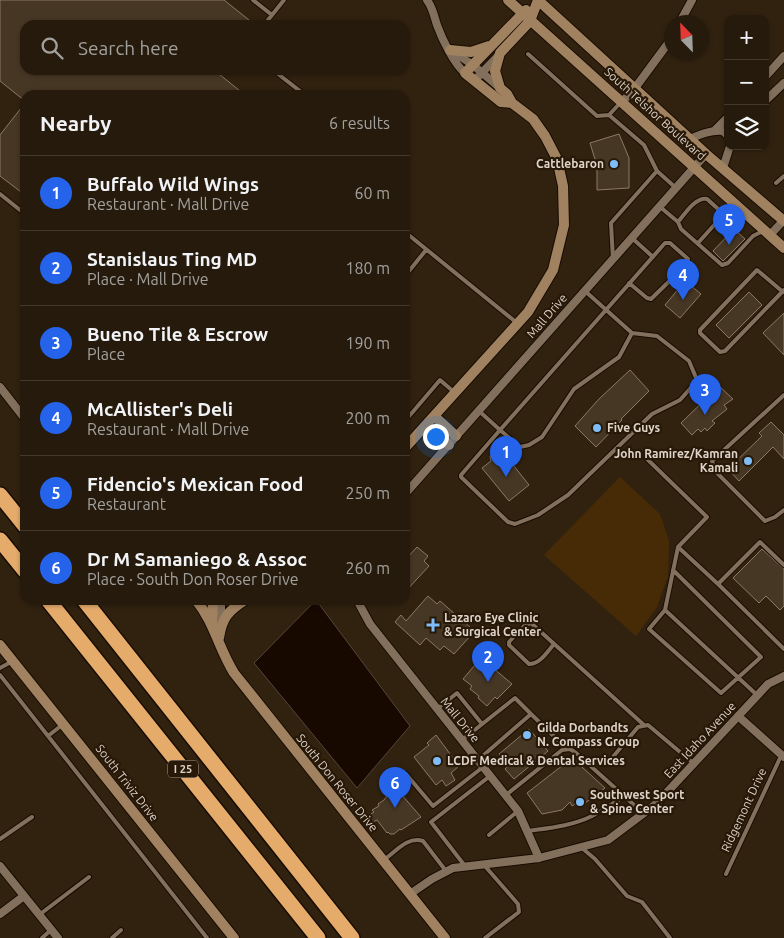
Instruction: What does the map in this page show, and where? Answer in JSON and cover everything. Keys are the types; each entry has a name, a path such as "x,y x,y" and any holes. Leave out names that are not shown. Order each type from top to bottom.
{"highway":[{"path":"0,495 20,520"},
{"path":"0,540 20,565"},
{"name":"I 25","path":"52,605 318,938"},
{"name":"I 25","path":"88,605 352,938"}],"street":[{"path":"426,0 432,7 438,26 458,67 501,102 512,103"},
{"name":"South Telshor Boulevard","path":"508,0 530,22 784,248"},
{"path":"465,73 538,0"},
{"path":"475,80 530,22 538,0"},
{"name":"South Telshor Boulevard","path":"538,0 706,154 784,221"},
{"path":"684,15 692,0"},
{"path":"450,50 471,52 492,45"},
{"path":"622,102 635,88 664,49"},
{"path":"410,440 528,312 553,270 564,226 562,186 556,158 545,136 533,119 512,103 507,94 473,65 450,50"},
{"path":"500,53 495,71 500,88"},
{"path":"769,73 784,56"},
{"path":"769,97 784,83"},
{"path":"715,130 724,121"},
{"path":"690,139 702,133 715,130 724,132"},
{"path":"723,168 729,150"},
{"name":"Mall Drive","path":"410,488 706,154"},
{"path":"767,232 784,221"},
{"path":"0,387 20,413"},
{"path":"434,416 456,436"},
{"path":"426,425 449,445"},
{"path":"200,605 216,624 238,605"},
{"name":"South Don Roser Drive","path":"214,605 224,657 234,673 445,938"},
{"name":"South Don Roser Drive","path":"216,624 220,605"},
{"name":"Mall Drive","path":"360,605 370,624 518,811 539,858"},
{"name":"South Triviz Drive","path":"0,645 234,938"},
{"name":"East Idaho Avenue","path":"410,894 453,868 539,858 608,840 656,804 768,684 784,676"},
{"name":"Ridgemont Drive","path":"738,716 783,756"},
{"path":"0,866 58,938"},
{"path":"0,914 24,896"}],"lane":[{"path":"253,0 272,15"},
{"path":"268,20 284,0"},
{"path":"528,54 598,116 609,115 622,102"},
{"path":"279,75 299,90"},
{"path":"609,115 644,145 657,171 676,188"},
{"path":"613,259 611,223 657,171"},
{"path":"776,183 784,176"},
{"path":"0,194 20,210"},
{"path":"678,222 702,198 707,199 737,226"},
{"path":"698,243 734,202"},
{"path":"659,206 678,222 681,229 722,265 725,265 753,236 767,232"},
{"path":"410,236 518,323"},
{"path":"631,238 653,257"},
{"path":"585,291 606,310 632,333 657,336 688,361 697,380 680,400 652,414 568,495 538,515 515,524 508,522 461,475 606,310 629,283 667,242 688,259 688,262 651,299 647,298 629,283"},
{"path":"410,270 426,250"},
{"path":"758,270 783,291 725,351 720,352 700,333 700,330 758,270"},
{"path":"479,411 520,447 529,445 542,437 574,389 619,357 632,333"},
{"path":"410,415 440,380 455,392"},
{"path":"784,395 712,461 716,472 765,520 775,518 784,510"},
{"path":"647,458 707,516 678,547 673,570 665,610 649,629 722,694 762,657 673,570"},
{"path":"718,584 760,542 784,565"},
{"path":"678,547 784,649"},
{"path":"665,610 757,696"},
{"path":"554,644 538,662 528,664 509,645 509,642 528,623 531,623 644,725"},
{"path":"0,668 12,661"},
{"path":"0,675 207,938"},
{"path":"437,709 457,693 482,724"},
{"path":"462,740 515,698 567,749 576,752 644,813"},
{"path":"478,760 531,714"},
{"path":"48,736 64,723"},
{"path":"612,758 638,727 644,725 650,726 694,764"},
{"path":"506,795 560,752 567,749"},
{"name":"Ridgemont Drive","path":"726,874 783,756"},
{"path":"406,774 433,806 483,767"},
{"path":"465,867 431,822 490,776"},
{"path":"453,791 461,799"},
{"path":"527,831 553,828 591,817 625,796"},
{"path":"488,835 518,811"},
{"path":"0,839 32,817"},
{"path":"383,861 408,841 419,840 423,841 446,872"},
{"path":"581,847 595,858 627,896 642,902 670,938"},
{"path":"484,864 518,904 519,909 519,912 485,938"},
{"path":"39,915 89,877"},
{"path":"42,938 52,930"},
{"path":"112,938 121,930"}],"shaded area":[{"path":"620,477 660,514 669,541 668,576 657,607 636,636 544,555"},
{"path":"311,605 320,605 410,726 357,788 254,663"}],"building":[{"path":"0,0 224,0 249,20 20,20 20,75 220,75 239,90 20,90 20,97 0,81"},
{"path":"20,109 20,191 0,176 0,135"},
{"path":"619,134 629,158 629,188 597,190 597,166 590,143"},
{"path":"734,229 745,239 723,261 713,251"},
{"path":"685,281 701,294 680,318 665,305"},
{"path":"749,292 762,305 729,338 716,325"},
{"path":"784,313 784,355 763,333"},
{"path":"630,370 649,391 596,447 575,426 599,399"},
{"path":"719,386 733,399 724,405 727,409 712,421 715,423 707,431 705,428 701,432 698,429 692,435 681,423"},
{"path":"771,422 784,435 784,459 773,447 739,481 728,469 762,436 759,433"},
{"path":"502,451 529,485 509,501 482,468 491,461 490,456"},
{"path":"417,547 428,556 424,561 429,566 410,587 410,555"},
{"path":"762,549 784,569 784,606 780,610 766,596 759,603 733,578"},
{"name":"Lazaro Eye Clinic & Surgical Center","path":"428,596 437,604 440,601 471,628 469,631 472,634 454,654 444,646 440,650 426,638 420,645 395,622 401,615 406,621"},
{"path":"481,658 512,684 487,706 470,689 472,686 463,679"},
{"path":"529,729 548,751 514,779 505,769 509,765 499,754"},
{"name":"LCDF Medical & Dental Services","path":"436,735 459,766 451,773 455,780 446,786 442,780 436,785 414,757 429,745 427,743"},
{"name":"Southwest Sport & Spine Center","path":"572,758 605,788 580,807 577,803 572,806 570,802 562,810 542,814 527,793"},
{"path":"394,786 421,817 394,834 390,834 387,833 377,820 373,822 368,816 374,812 372,810 379,806 378,804 384,800"}],"place":[{"name":"Cattlebaron","path":"614,164"},
{"name":"Fidencio's Mexican Food","path":"729,245"},
{"name":"McAllister's Deli","path":"683,300"},
{"name":"Bueno Tile & Escrow","path":"705,415"},
{"name":"Five Guys","path":"597,428"},
{"name":"John Ramirez/Kamran Kamali","path":"748,461"},
{"name":"Buffalo Wild Wings","path":"506,477"},
{"name":"Lazaro Eye Clinic & Surgical Center","path":"433,625"},
{"name":"Stanislaus Ting MD","path":"488,682"},
{"name":"Gilda Dorbandts N. Compass Group","path":"527,735"},
{"name":"LCDF Medical & Dental Services","path":"437,761"},
{"name":"Southwest Sport & Spine Center","path":"580,802"},
{"name":"Dr M Samaniego & Assoc","path":"395,808"}]}
